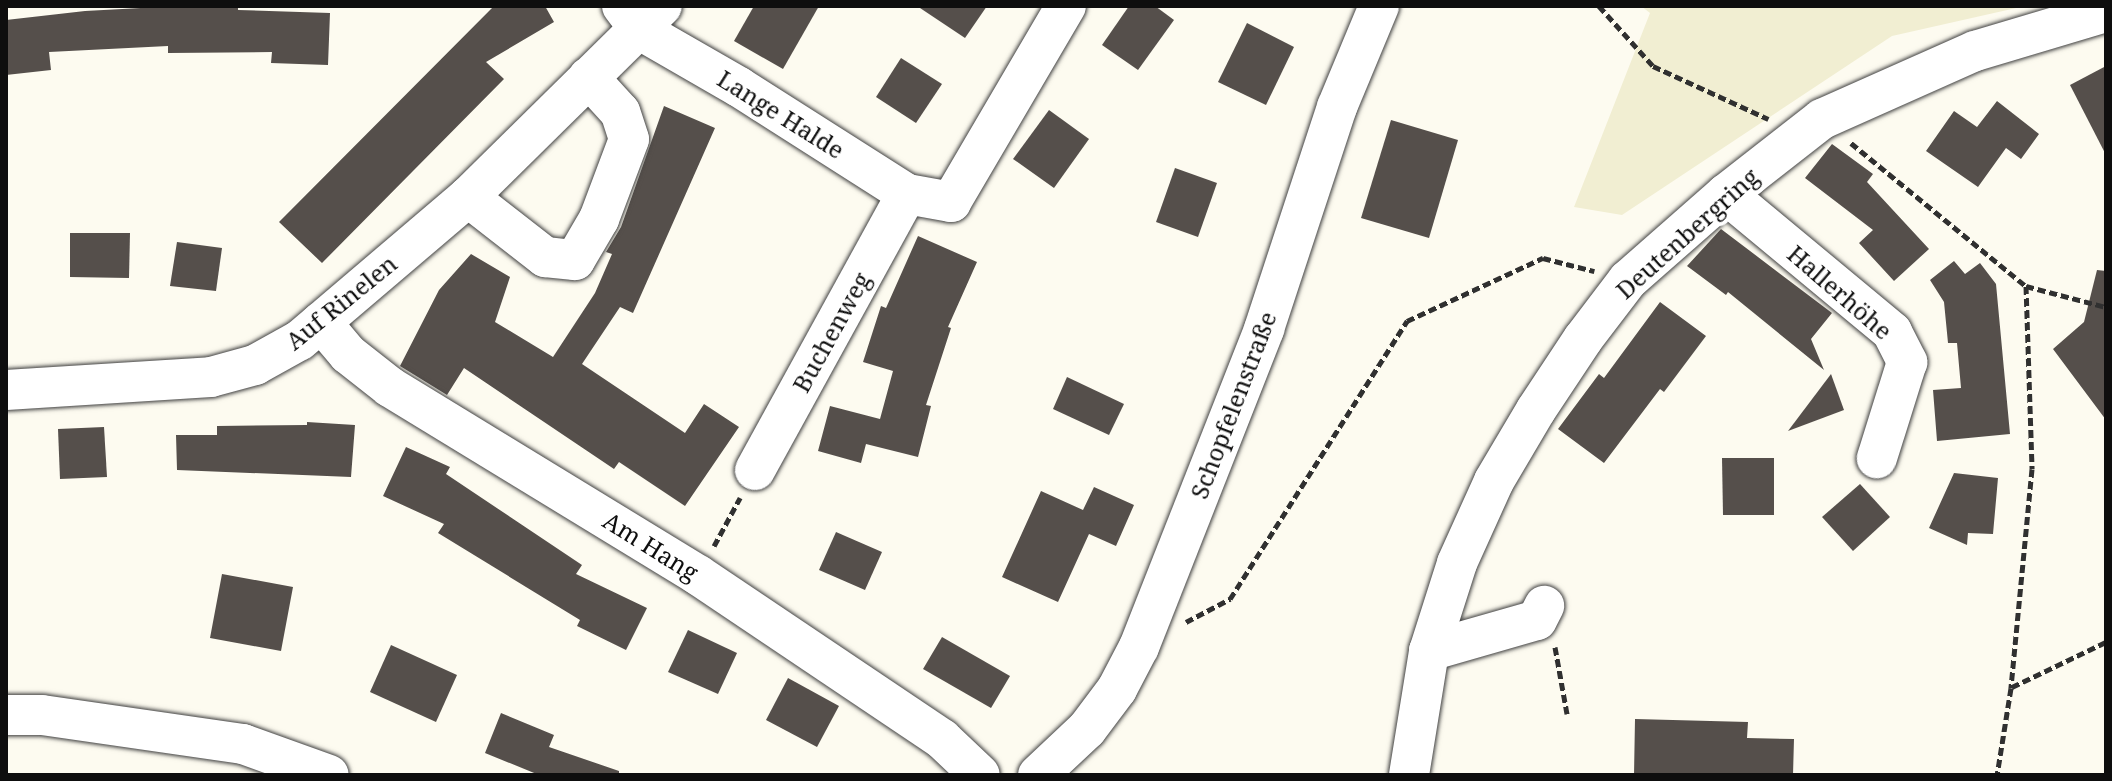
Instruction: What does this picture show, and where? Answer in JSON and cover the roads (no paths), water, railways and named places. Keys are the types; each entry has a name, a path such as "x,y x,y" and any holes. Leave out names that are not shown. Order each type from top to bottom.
{"street":[{"name":"Lange Halde","path":"641,14 739,87 907,194 951,202 1066,6"},
{"name":"Schopfelenstraße","path":"1038,775 1087,729 1117,689 1139,647 1264,329 1337,107 1379,6"},
{"name":"Deutenbergring","path":"1409,775 1429,651 1457,563 1494,481 1575,350 1628,280 1726,194 1812,127 1975,51 2106,12"},
{"name":"Auf Rinelen","path":"6,390 211,377 255,365 300,340 468,197 588,77 641,14"},
{"path":"468,197 545,257 575,260 599,219 629,139 620,112 588,77"},
{"name":"Buchenweg","path":"755,470 907,194"},
{"name":"Hallerhöhe","path":"1726,194 1892,332 1907,362 1877,458"},
{"name":"Am Hang","path":"321,322 348,354 390,387 698,575 942,739 980,775"},
{"path":"1429,651 1540,613"},
{"path":"6,715 42,715 243,744 329,775"}]}
